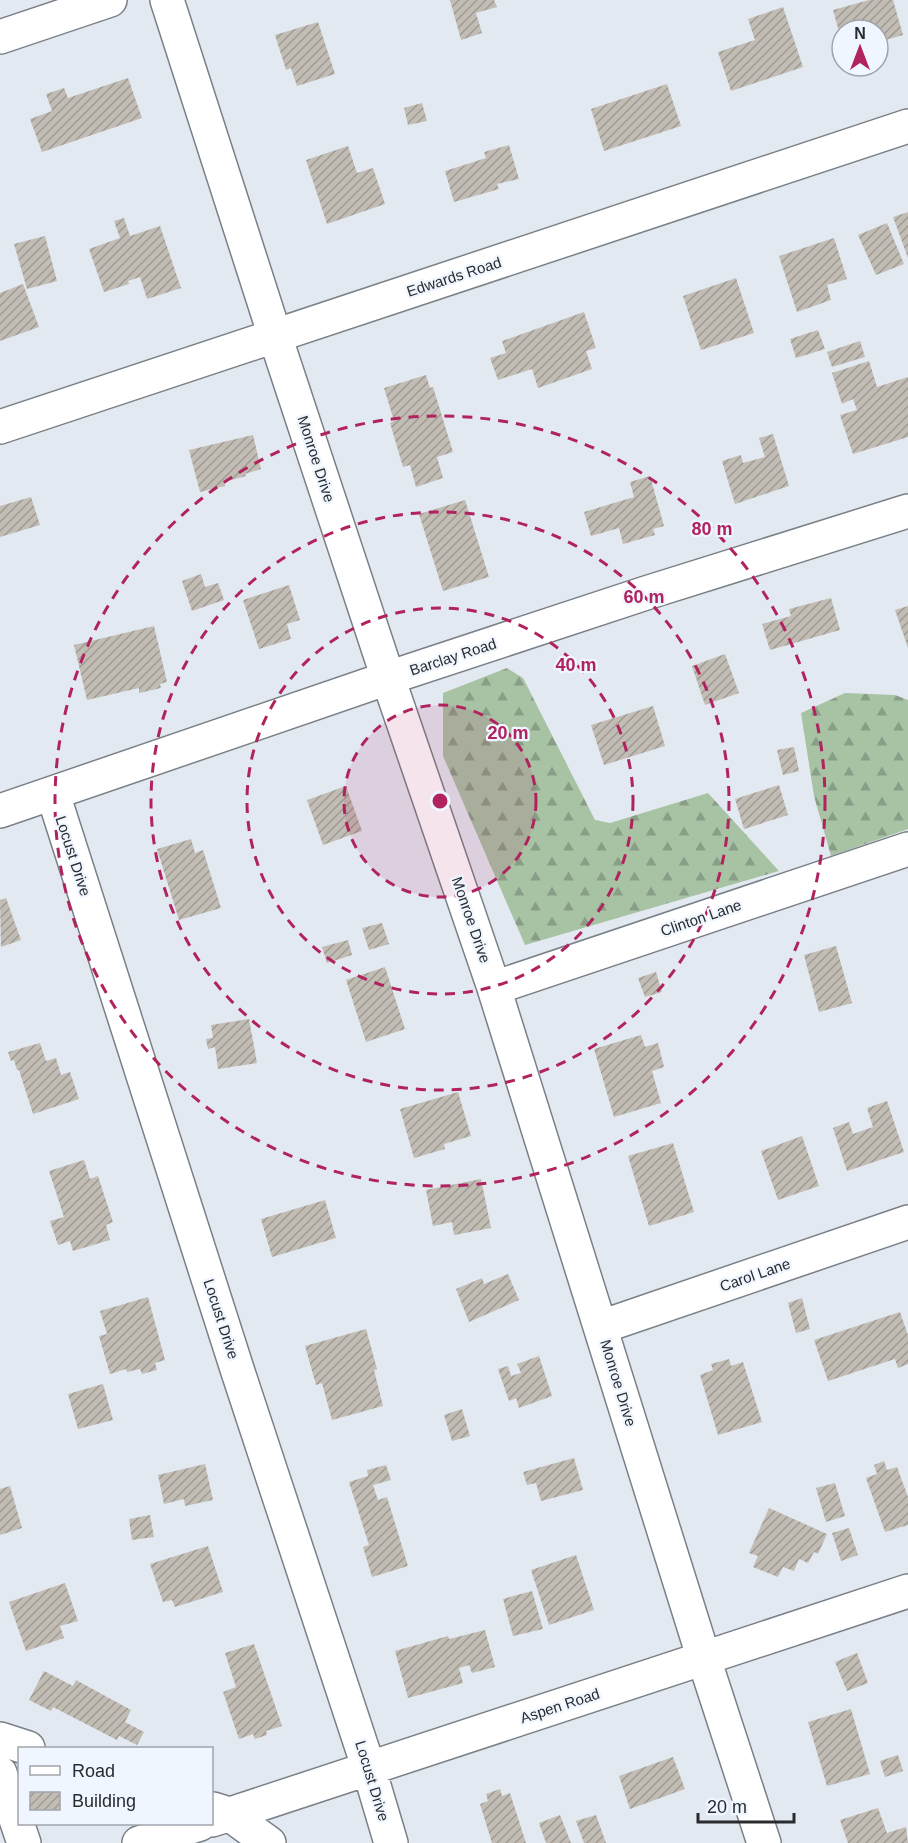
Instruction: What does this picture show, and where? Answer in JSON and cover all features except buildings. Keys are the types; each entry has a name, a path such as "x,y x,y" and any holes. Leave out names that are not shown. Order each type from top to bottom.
{"street":[{"path":"0,37 110,0"},
{"name":"Monroe Drive","path":"167,0 388,678 494,988 704,1659 765,1843"},
{"name":"Edwards Road","path":"0,427 908,126"},
{"name":"Barclay Road","path":"0,811 388,678 908,511"},
{"name":"Locust Drive","path":"53,794 391,1843"},
{"name":"Clinton Lane","path":"494,988 908,849"},
{"name":"Carol Lane","path":"601,1327 908,1222"},
{"name":"Aspen Road","path":"213,1816 369,1769 908,1591"},
{"path":"0,1739 22,1747"},
{"path":"0,1773 24,1843"},
{"path":"213,1816 269,1843"},
{"name":"Aspen Road","path":"139,1843 188,1825"}],"green space":[{"path":"507,668 523,678 595,820 610,823 708,793 779,871 525,945 443,756 443,693"},
{"path":"845,693 895,695 908,700 908,829 831,856 814,796 801,713"}]}
